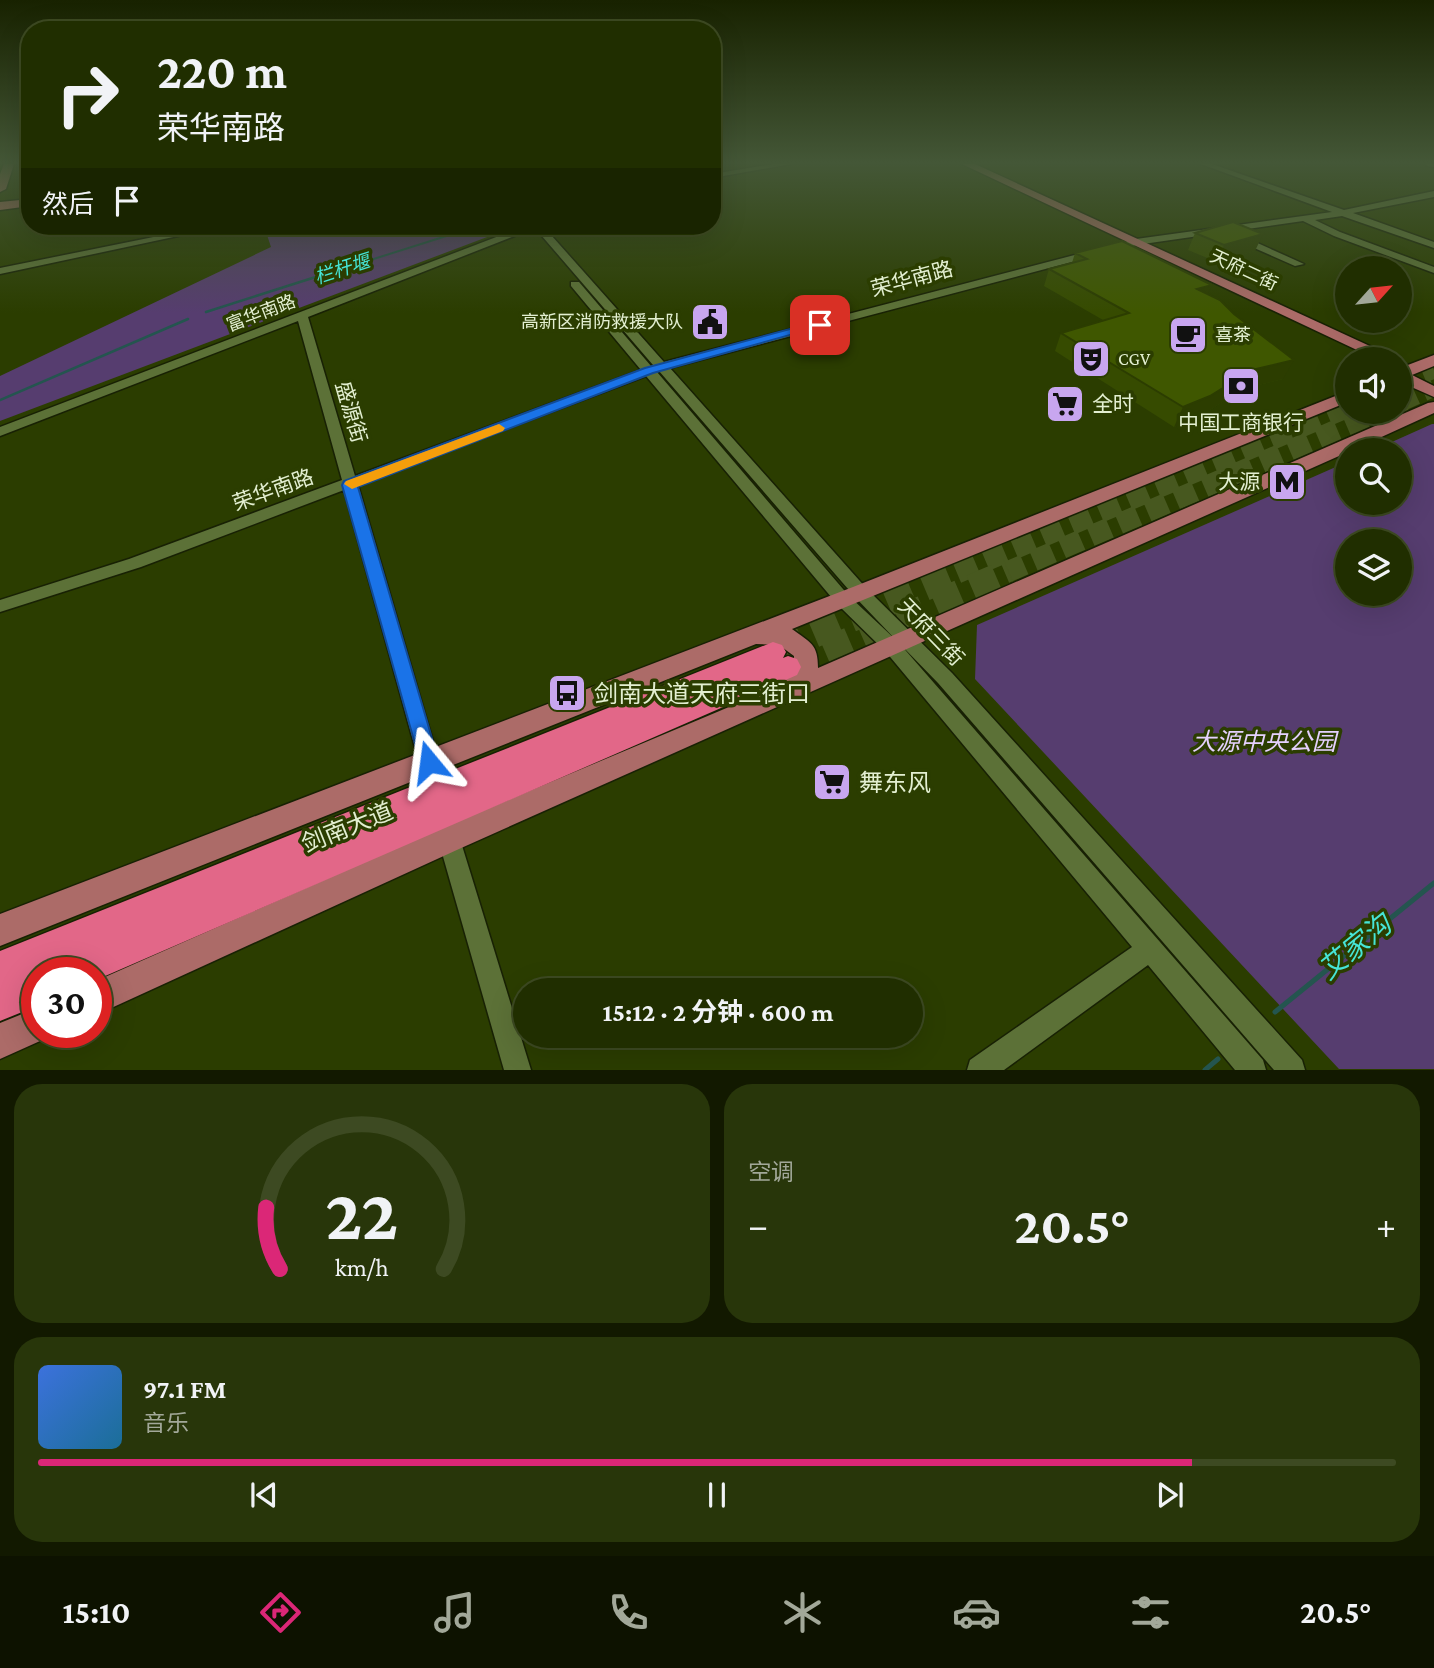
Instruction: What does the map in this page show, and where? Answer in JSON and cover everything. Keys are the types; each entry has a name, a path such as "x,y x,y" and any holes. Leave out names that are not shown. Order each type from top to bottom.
{"highway":[{"name":"剑南大道","path":"0,970 775,662"},
{"name":"剑南大道","path":"106,957 775,662"},
{"path":"0,1003 21,994"}],"main road":[{"name":"天府二街","path":"1055,214 1338,347"},
{"name":"天府二街","path":"1075,214 1365,347"},
{"path":"1412,368 1434,360"},
{"path":"1412,373 1434,379"},
{"path":"1412,377 1434,392"},
{"path":"112,991 449,839 775,662 852,596 1335,401"},
{"path":"0,930 429,762 775,662 900,643 1434,407"},
{"path":"0,1041 21,1032"}],"street":[{"name":"荣华南路","path":"0,606 135,563 656,369 1122,245 1335,214"},
{"path":"1345,214 1434,245"},
{"path":"1304,218 1337,234 1434,270"},
{"path":"1220,230 1299,264"},
{"path":"0,271 176,235"},
{"name":"富华南路","path":"0,432 509,235"},
{"name":"天府三街","path":"540,235 852,596 900,643 1292,1069"},
{"name":"盛源街","path":"302,316 429,762"},
{"name":"天府三街","path":"900,643 1150,949 1254,1069"},
{"path":"449,839 518,1069"},
{"path":"979,1069 1150,949"}],"green space":[{"path":"267,235 492,235 0,421 0,376 271,247"},
{"name":"大源中央公园","path":"1434,424 1434,1069 1339,1069 975,679 977,625 1335,467 1335,515 1412,515 1412,438 1401,438"}],"building":[{"path":"1233,222 1263,234 1224,245 1195,233"},
{"path":"1122,241 1212,285 1197,289 1220,300 1294,360 1252,370 1210,396 1183,407 1061,333 1129,313 1049,269 1087,259 1075,253"}],"waterway":[{"name":"栏杆堰","path":"342,269 450,235"},
{"name":"栏杆堰","path":"206,312 347,267"},
{"name":"栏杆堰","path":"0,400 188,319"},
{"name":"艾家沟","path":"1275,1012 1434,883"},
{"name":"艾家沟","path":"1205,1070 1218,1059"}],"tunnel":[{"path":"1412,379 1434,370"},
{"path":"1412,398 1434,388"},
{"path":"957,573 1335,413"},
{"path":"1005,573 1351,424"},
{"path":"777,650 961,572"},
{"path":"788,667 1009,572"}],"slow traffic":[{"path":"352,484 499,428"}],"place":[{"name":"高新区消防救援大队","path":"710,322"},
{"name":"喜茶","path":"1188,335"},
{"name":"CGV","path":"1091,359"},
{"name":"中国工商银行","path":"1241,386"},
{"name":"全时","path":"1065,404"},
{"name":"大源","path":"1287,482"},
{"name":"剑南大道天府三街口","path":"567,693"},
{"name":"舞东风","path":"832,782"}],"route":[{"path":"429,762 349,485 662,366 820,325"}]}
